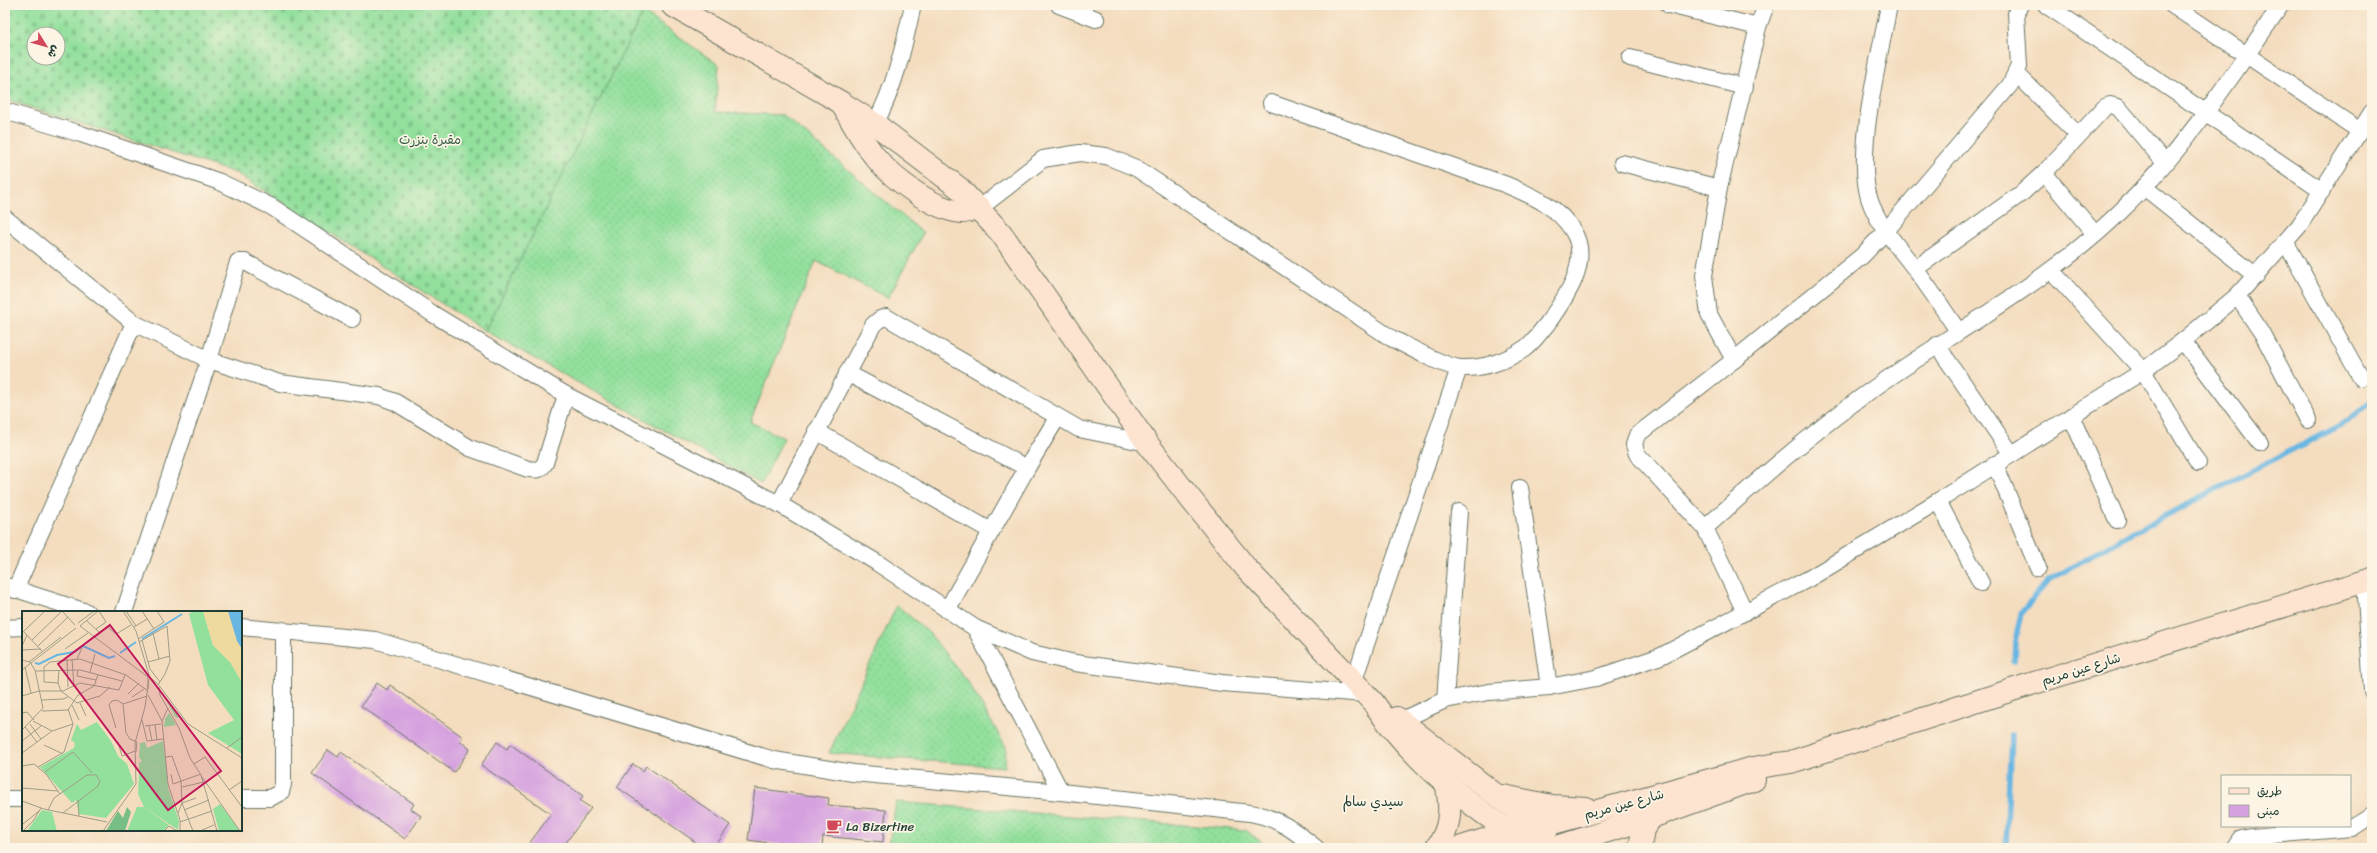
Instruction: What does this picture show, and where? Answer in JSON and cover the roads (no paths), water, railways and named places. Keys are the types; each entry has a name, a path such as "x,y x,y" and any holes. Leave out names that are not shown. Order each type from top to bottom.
{"street":[{"path":"672,5 842,103 875,124 959,188 980,208 1001,233 1147,443 1246,568 1364,693 1395,723 1446,782 1509,832"},
{"path":"875,124 889,97 898,73 913,5"},
{"path":"1059,5 1096,19"},
{"path":"1669,5 1758,27"},
{"path":"1734,360 1709,314 1704,276 1719,188 1745,86 1758,27 1766,5"},
{"path":"1889,5 1868,127 1864,165 1869,198 1885,232 1915,269 1958,331"},
{"path":"1745,612 1705,528 1642,462 1637,454 1634,444 1637,435 1841,275 1885,232 2010,85 2017,74 2019,66 2016,13 2020,5"},
{"path":"2046,5 2322,192"},
{"path":"2172,5 2360,131"},
{"path":"1705,528 1790,452 1863,396 2051,270 2095,234 2144,187 2165,164 2205,112 2282,5"},
{"path":"1630,58 1745,86"},
{"path":"2017,74 2078,135"},
{"path":"842,103 862,139 876,158 903,182 933,203 944,208 964,212 980,208 1043,159 1080,153 1106,156 1136,168 1391,338 1423,354 1459,368 1481,367 1501,361 1525,348 1542,330 1559,308 1578,269 1580,249 1574,231 1558,212 1538,198 1507,185 1271,103"},
{"path":"1915,269 2022,193 2044,173 2105,107 2115,105 2165,164"},
{"path":"5,111 81,134 244,192 272,207 433,314 566,394 779,504 876,562 975,628 1032,653 1075,663 1222,684 1364,693"},
{"path":"1395,723 1444,700 1489,692 1549,687 1596,678 1661,656 1815,575 1938,501 2011,453 2143,371 2183,341 2237,296 2286,243 2322,192 2372,112"},
{"path":"1622,163 1719,188"},
{"path":"2044,173 2095,234"},
{"path":"2144,187 2256,276"},
{"path":"5,218 134,323 209,360 280,383 379,396 395,402 470,448 537,470 542,469 545,463 566,394"},
{"path":"2286,243 2326,312 2361,378"},
{"path":"124,611 209,360 236,266 241,261 352,319"},
{"path":"2051,270 2143,371 2198,463"},
{"path":"2237,296 2262,333 2308,420"},
{"path":"779,504 816,431 874,325 880,319 886,317 1057,418 1079,429 1147,443"},
{"path":"84,611 10,588 134,323"},
{"path":"2183,341 2260,443"},
{"path":"1937,345 2011,453"},
{"path":"1364,693 1459,368"},
{"path":"847,374 1026,468"},
{"path":"2071,416 2117,520"},
{"path":"947,610 1026,468 1057,418"},
{"path":"816,431 991,531"},
{"path":"1995,464 2038,568"},
{"path":"1520,488 1549,687"},
{"path":"1938,501 1981,583"},
{"path":"1444,700 1459,512"},
{"path":"2368,580 2372,683"},
{"name":"شارع عين مريم","path":"1567,847 1756,780 1791,762 2001,693 2368,580"},
{"path":"5,628 22,627"},
{"path":"242,627 375,640 774,760 853,773 1061,792 1264,815 1281,822 1316,848"},
{"path":"975,628 1061,792"},
{"path":"242,798 270,798 281,792 283,784 283,630"},
{"path":"1395,723 1492,792 1537,838 1567,847"},
{"name":"شارع عين مريم","path":"1459,848 1509,832 1537,838 1613,807 1753,768 1791,762"},
{"path":"1436,848 1441,841 1449,822 1450,802 1446,782"},
{"path":"1492,792 1552,806 1613,807"},
{"path":"5,799 22,799"},
{"path":"2234,848 2240,839 2251,837 2352,828 2372,815"},
{"path":"1640,848 1643,829 1652,816"}],"waterway":[{"path":"2014,661 2015,641 2021,613 2048,581 2116,541 2348,421 2371,401 2372,396"},
{"path":"2006,848 2011,735"}],"place":[{"name":"La Bizertine","path":"834,826"}],"district":[{"name":"سيدي سالم","path":"1373,801"}],"park label":[{"name":"مقبرة بنزرت","path":"430,139"}]}
